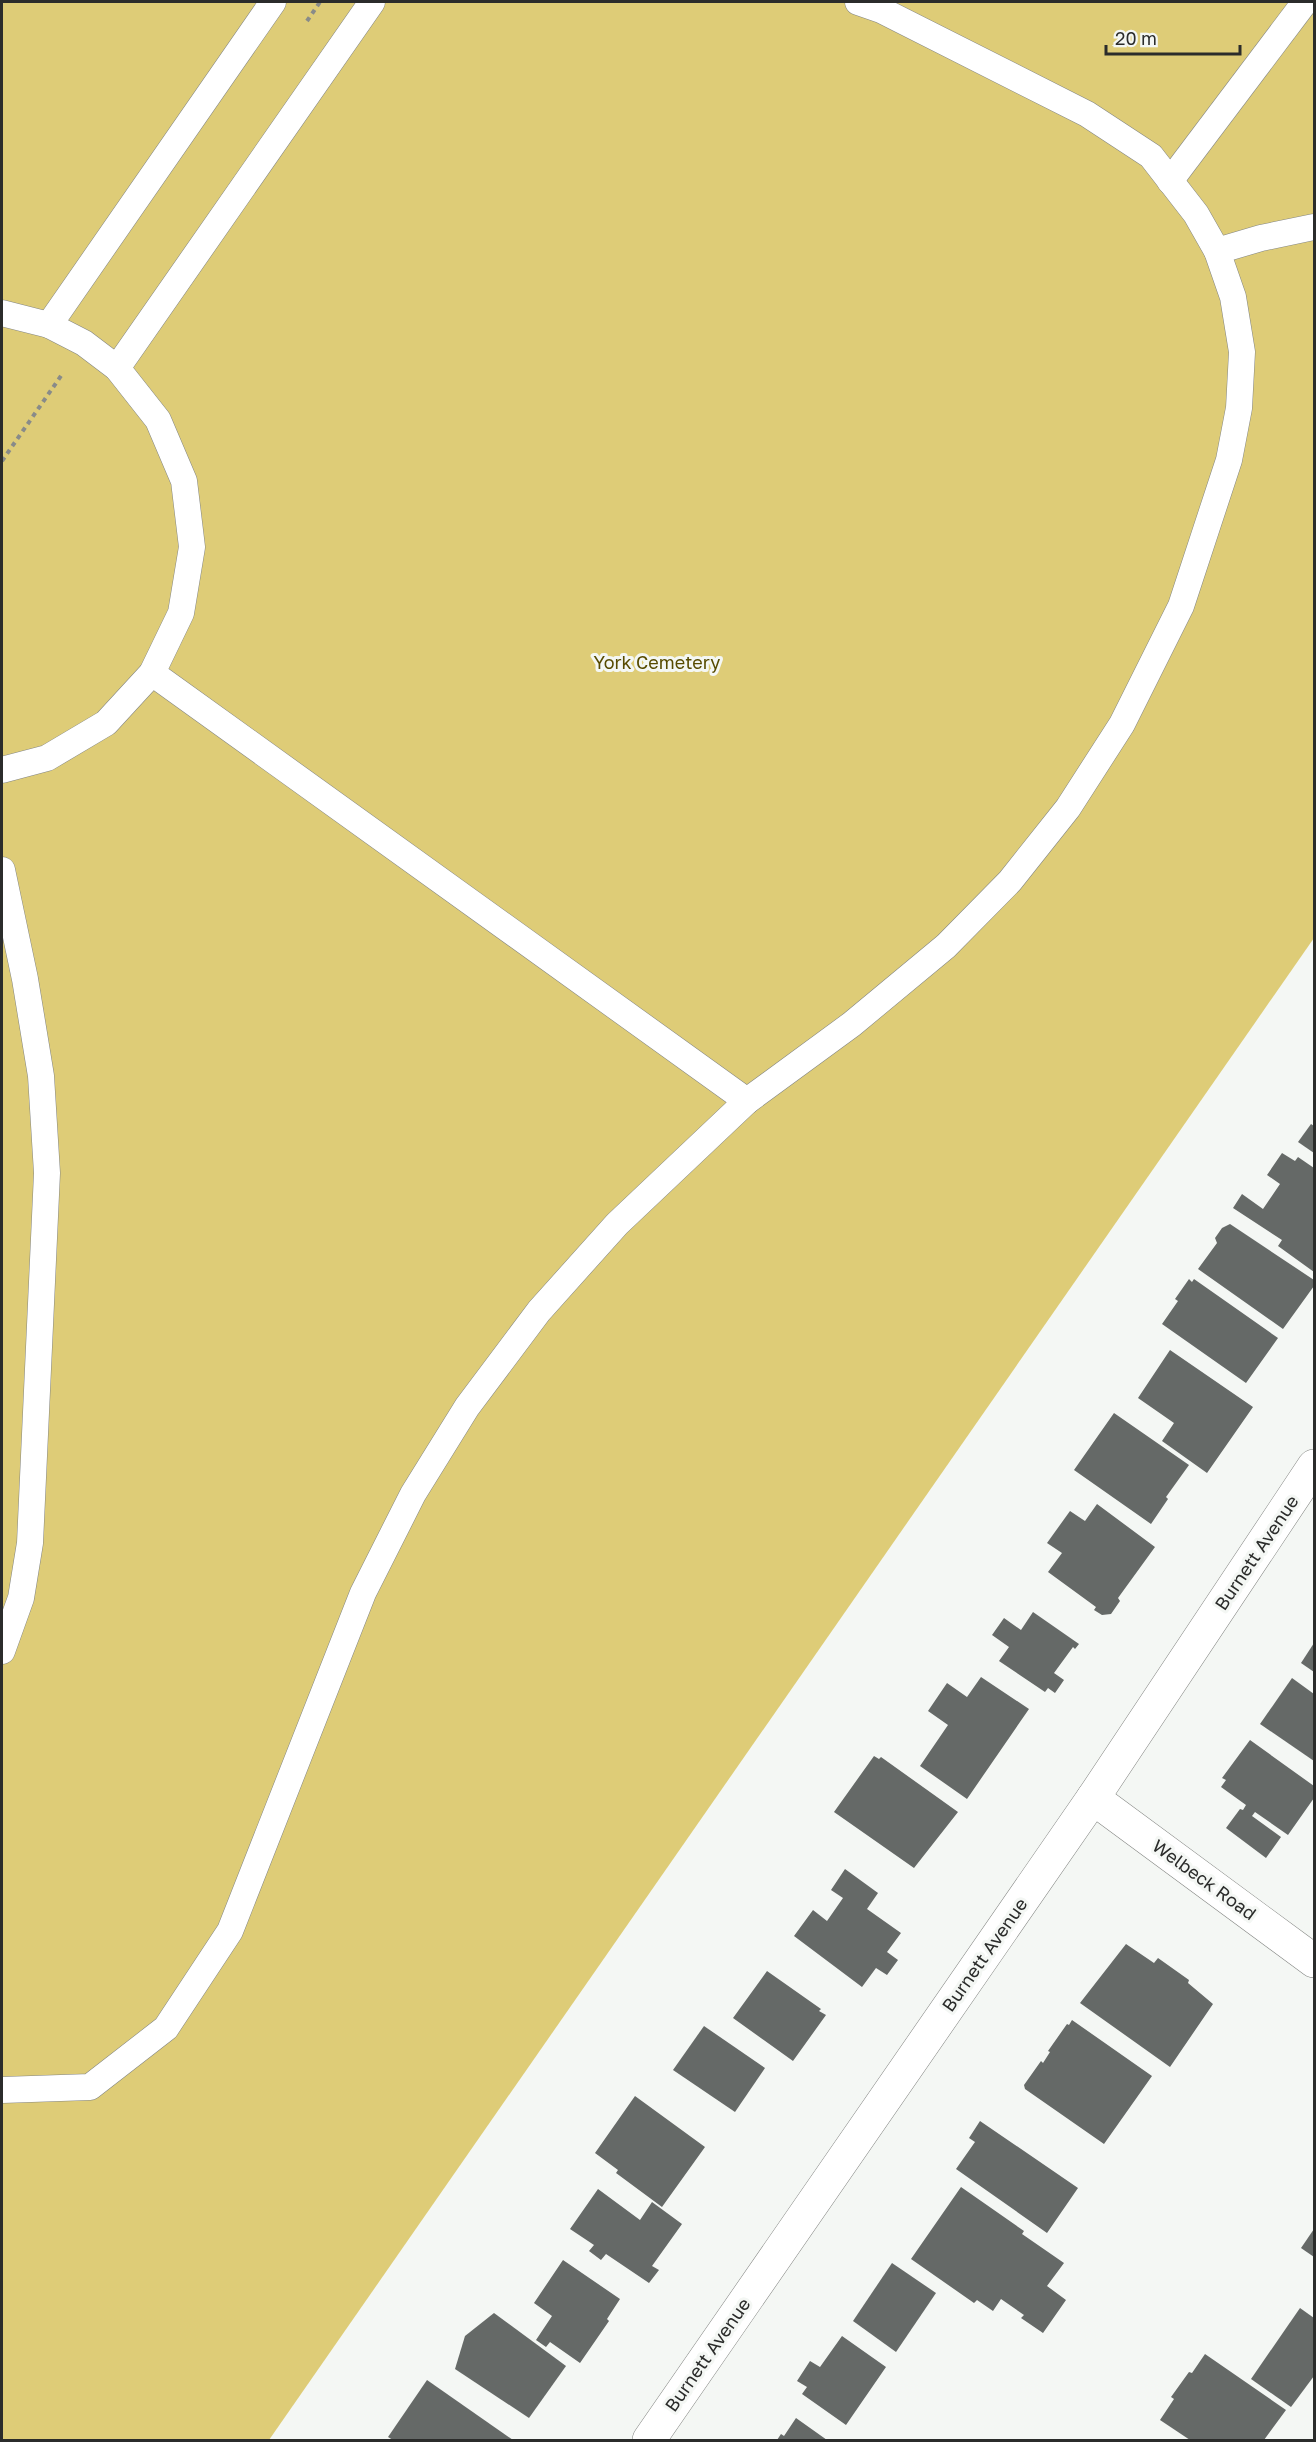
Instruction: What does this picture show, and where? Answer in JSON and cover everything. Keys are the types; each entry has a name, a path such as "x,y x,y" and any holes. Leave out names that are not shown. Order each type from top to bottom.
{"street":[{"name":"Burnett Avenue","path":"649,2440 1093,1798 1314,1466"},
{"name":"Welbeck Road","path":"1093,1798 1314,1961"}],"lane":[{"path":"49,325 273,2"},
{"path":"117,368 372,2"},
{"path":"2,2090 90,2087 166,2028 230,1931 363,1593 413,1494 467,1407 539,1311 617,1224 747,1101 852,1024 946,946 1010,881 1068,808 1122,724 1181,606 1230,460 1239,408 1242,352 1233,297 1217,251 1196,214 1151,156 1087,114 881,10 858,2"},
{"path":"1170,182 1305,2"},
{"path":"1217,251 1260,238 1314,227"},
{"path":"2,314 49,325 84,343 117,368 158,420 184,481 192,547 181,613 152,673 106,723 47,758 2,770"},
{"path":"152,673 747,1101"},
{"path":"2,870 25,979 41,1076 47,1173 30,1543 21,1598 2,1651"}],"path":[{"path":"2,460 69,364"}],"green space":[{"name":"York Cemetery","path":"2,2 1314,2 1314,938 269,2440 2,2440"}],"building":[{"path":"1311,1124 1314,1126 1314,1153 1298,1142"},
{"path":"1282,1153 1295,1161 1298,1157 1314,1168 1314,1272 1278,1246 1282,1240 1233,1208 1242,1194 1263,1209 1280,1184 1267,1175"},
{"path":"1230,1224 1314,1280 1314,1286 1283,1329 1198,1269 1217,1243 1215,1238 1222,1228"},
{"path":"1189,1279 1192,1282 1194,1279 1278,1338 1246,1383 1162,1324 1178,1301 1175,1299"},
{"path":"1170,1350 1253,1407 1207,1473 1162,1441 1174,1423 1138,1398"},
{"path":"1114,1413 1189,1465 1166,1497 1168,1499 1151,1524 1074,1470"},
{"path":"1097,1504 1155,1547 1118,1598 1120,1601 1111,1614 1102,1615 1094,1610 1096,1607 1048,1572 1062,1553 1047,1543 1070,1511 1085,1521"},
{"path":"1033,1612 1079,1644 1075,1649 1073,1647 1054,1673 1064,1680 1055,1693 1048,1688 1045,1692 999,1661 1009,1647 992,1635 1004,1618 1021,1630"},
{"path":"1314,1643 1314,1672 1301,1663"},
{"path":"981,1677 1029,1709 967,1799 920,1766 948,1725 928,1711 947,1683 967,1697"},
{"path":"1292,1678 1314,1694 1314,1761 1260,1724"},
{"path":"1250,1740 1314,1786 1314,1798 1288,1835 1255,1812 1252,1816 1281,1837 1266,1858 1226,1828 1240,1809 1243,1810 1246,1805 1221,1787 1226,1780 1222,1778"},
{"path":"874,1756 879,1759 881,1757 958,1812 914,1868 834,1812"},
{"path":"845,1869 878,1893 867,1909 901,1933 887,1952 898,1960 887,1975 876,1968 862,1987 794,1936 813,1910 827,1921 843,1898 831,1890"},
{"path":"1126,1944 1154,1963 1158,1958 1189,1980 1188,1983 1213,2004 1170,2067 1080,2003"},
{"path":"767,1971 821,2009 819,2011 826,2015 793,2061 733,2018"},
{"path":"1072,2020 1152,2076 1104,2144 1025,2089 1024,2085 1041,2061 1043,2063 1050,2052 1048,2051"},
{"path":"704,2026 765,2068 735,2112 673,2070"},
{"path":"635,2096 705,2147 662,2207 616,2173 618,2170 595,2153"},
{"path":"980,2121 1078,2188 1047,2233 956,2169 975,2142 969,2138"},
{"path":"961,2187 1024,2231 1022,2234 1064,2263 1047,2286 1066,2300 1043,2333 1021,2318 1024,2315 1001,2299 993,2311 977,2300 974,2303 911,2259"},
{"path":"598,2189 640,2220 652,2202 682,2224 652,2266 659,2270 649,2283 606,2254 601,2260 589,2251 594,2245 570,2229"},
{"path":"1314,2229 1314,2257 1301,2248"},
{"path":"563,2260 620,2299 607,2319 609,2321 580,2363 550,2342 546,2347 536,2340 552,2316 534,2303"},
{"path":"892,2263 936,2293 896,2352 853,2321"},
{"path":"1300,2308 1314,2318 1314,2376 1291,2407 1251,2379"},
{"path":"494,2313 566,2366 529,2418 455,2369 465,2336"},
{"path":"842,2336 886,2367 846,2425 802,2394 807,2387 797,2381 810,2361 820,2367"},
{"path":"1205,2354 1286,2410 1264,2440 1190,2440 1160,2420 1174,2399 1171,2397"},
{"path":"427,2380 513,2440 393,2440 388,2437"},
{"path":"796,2418 827,2440 777,2440 781,2434 784,2436"}]}
